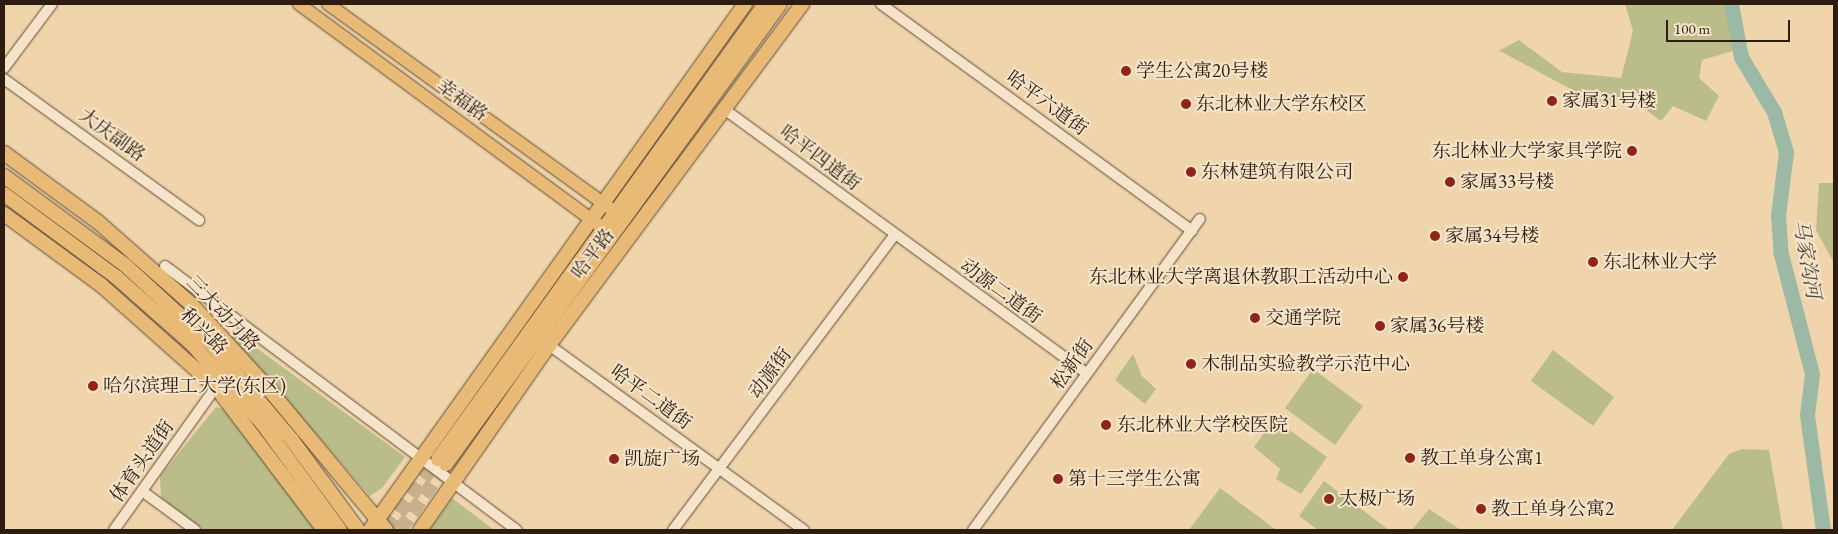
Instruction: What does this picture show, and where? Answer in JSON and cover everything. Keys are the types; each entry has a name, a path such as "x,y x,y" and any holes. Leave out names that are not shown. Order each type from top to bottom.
{"highway":[{"name":"哈平路","path":"378,527 420,460 589,217 745,4"},
{"name":"哈平路","path":"765,4 602,227 442,462 780,4"},
{"name":"哈平路","path":"420,530 549,345 802,4"},
{"name":"三大动力路","path":"4,153 98,222 191,304 378,527"},
{"path":"4,176 125,266 199,332 286,432 358,530"},
{"name":"和兴路","path":"4,194 77,247 160,315 219,373 262,423 340,530"},
{"path":"4,214 101,285 216,387 324,530"},
{"path":"533,297 602,227"},
{"path":"588,266 629,238"}],"main road":[{"name":"幸福路","path":"299,4 602,227"},
{"name":"幸福路","path":"328,4 614,211"}],"street":[{"path":"4,68 52,4"},
{"name":"哈平六道街","path":"881,4 1192,231"},
{"name":"大庆副路","path":"4,79 199,220"},
{"name":"哈平四道街","path":"724,109 894,236"},
{"name":"松新街","path":"973,530 1200,219"},
{"name":"动源二道街","path":"894,236 1087,374"},
{"name":"动源街","path":"673,530 894,236"},
{"path":"165,266 453,485 518,530"},
{"name":"哈平二道街","path":"549,345 804,530"},
{"name":"体育头道街","path":"114,530 216,387"},
{"path":"142,491 195,530"}],"green space":[{"path":"1625,4 1732,4 1746,47 1702,60 1699,78 1719,96 1706,121 1673,106 1661,121 1623,93 1608,109 1500,51 1496,52 1519,40 1562,72 1621,78 1633,31"},
{"path":"1819,183 1834,183 1834,263 1816,230"},
{"path":"235,332 405,457 382,488 370,496 231,337"},
{"path":"1553,350 1614,397 1593,426 1531,381"},
{"path":"1133,354 1142,376 1156,389 1145,404 1115,380"},
{"path":"1313,369 1363,406 1335,445 1285,408"},
{"path":"216,407 223,409 319,530 204,530 161,498 160,476"},
{"path":"1274,419 1327,457 1301,494 1276,479 1280,469 1254,447"},
{"path":"1741,449 1769,450 1783,530 1672,530 1729,454"},
{"name":"太极广场","path":"1324,481 1389,530 1318,530 1299,516"},
{"path":"1220,488 1275,529 1189,530"},
{"path":"452,498 494,530 429,530"},
{"name":"太极广场","path":"1429,509 1461,530 1412,530"}],"waterway":[{"name":"马家沟河","path":"1731,4 1741,57 1774,112 1786,152 1778,215 1781,254 1812,374 1807,415 1823,530"}],"tunnel":[{"path":"387,530 438,459"},
{"path":"400,530 446,464"}],"place":[{"name":"学生公寓20号楼","path":"1126,71"},
{"name":"家属31号楼","path":"1552,101"},
{"name":"东北林业大学东校区","path":"1186,104"},
{"name":"东北林业大学家具学院","path":"1632,151"},
{"name":"东林建筑有限公司","path":"1191,172"},
{"name":"家属33号楼","path":"1450,182"},
{"name":"家属34号楼","path":"1435,236"},
{"name":"东北林业大学","path":"1593,262"},
{"name":"东北林业大学离退休教职工活动中心","path":"1403,277"},
{"name":"交通学院","path":"1255,318"},
{"name":"家属36号楼","path":"1380,326"},
{"name":"木制品实验教学示范中心","path":"1191,364"},
{"name":"哈尔滨理工大学(东区)","path":"93,386"},
{"name":"东北林业大学校医院","path":"1106,425"},
{"name":"教工单身公寓1","path":"1410,458"},
{"name":"凯旋广场","path":"614,459"},
{"name":"第十三学生公寓","path":"1058,479"},
{"name":"太极广场","path":"1329,499"},
{"name":"教工单身公寓2","path":"1481,509"}]}
